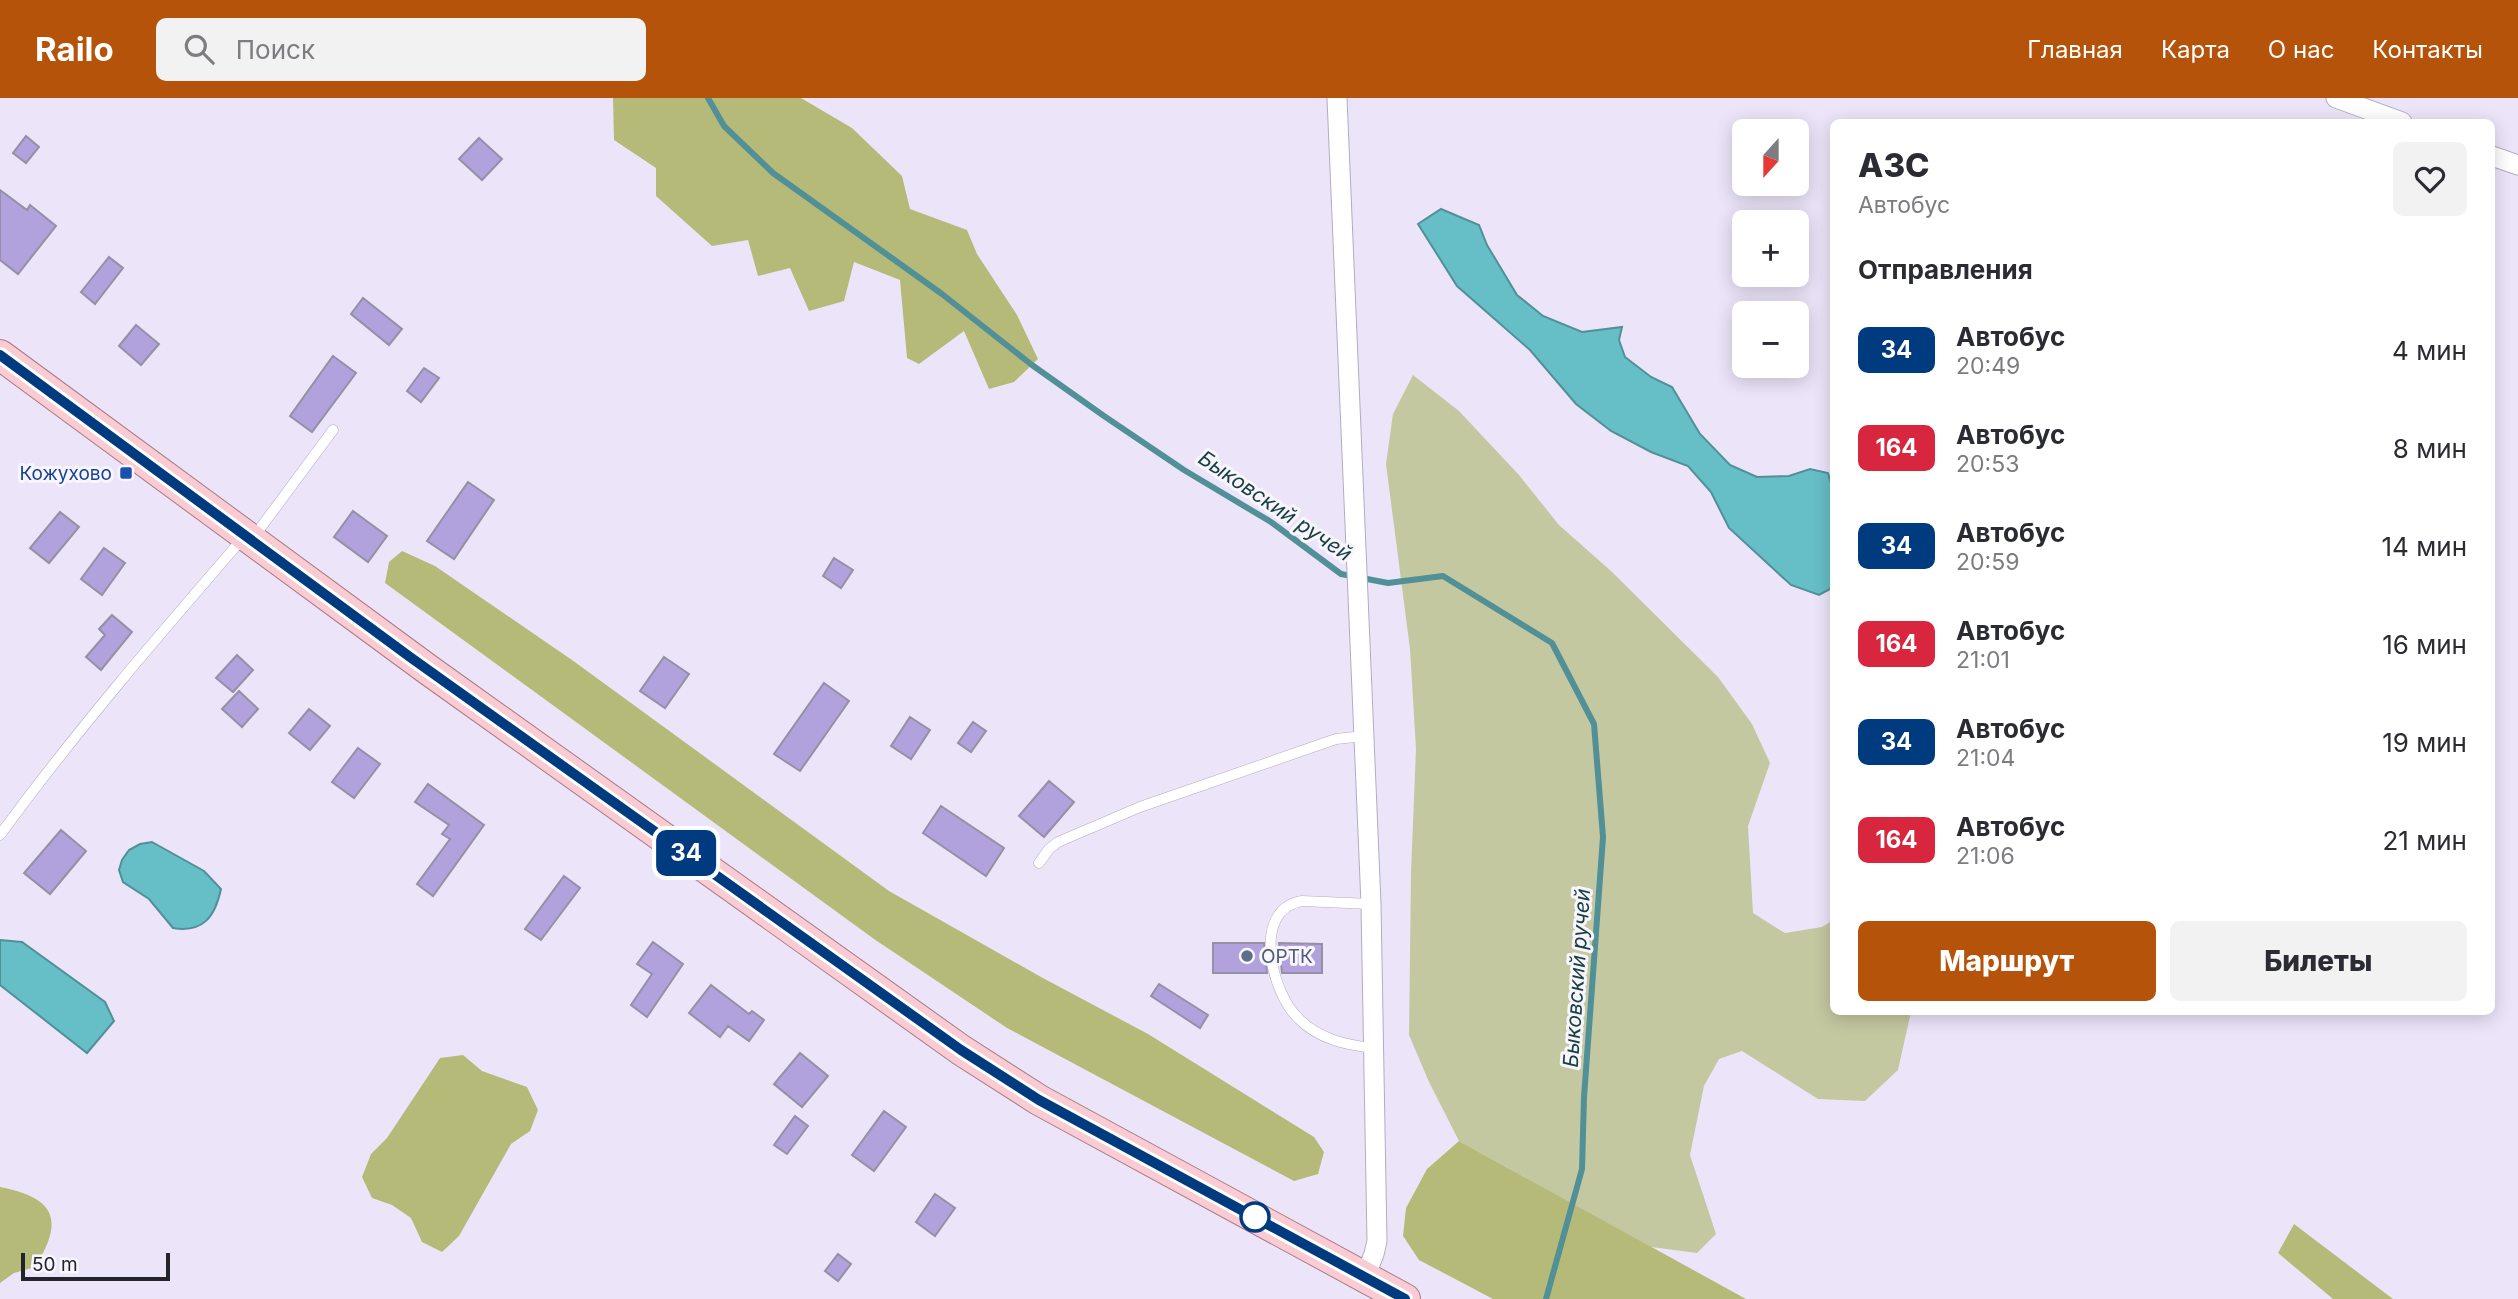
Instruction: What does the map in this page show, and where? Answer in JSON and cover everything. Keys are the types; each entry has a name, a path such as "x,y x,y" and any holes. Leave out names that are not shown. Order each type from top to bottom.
{"main road":[{"path":"0,355 464,696 999,1075 1039,1100 1403,1298"}],"street":[{"path":"1337,98 1371,904 1377,1241 1365,1277"},
{"path":"2336,98 2394,119"},
{"path":"2495,157 2518,166"}],"lane":[{"path":"0,835 137,660 248,539 333,430"},
{"path":"1039,863 1058,842 1140,807 1336,739 1364,736"},
{"path":"1371,904 1302,901 1291,903 1279,913 1273,927 1271,943 1277,987 1297,1017 1308,1027 1332,1040 1373,1048"}],"green space":[{"path":"613,98 801,98 852,128 902,176 910,209 967,230 977,254 1017,315 1038,359 1014,382 989,389 964,331 919,364 907,358 900,280 854,262 844,301 809,311 790,268 758,276 748,240 712,246 656,196 656,168 614,140"},
{"path":"1413,375 1459,411 1519,475 1559,525 1611,571 1718,677 1752,724 1770,763 1748,826 1753,913 1785,933 1822,927 1830,922 1830,1015 1910,1015 1898,1070 1865,1101 1818,1099 1742,1051 1719,1059 1704,1086 1690,1155 1716,1234 1697,1253 1651,1247 1459,1141 1409,1035 1416,749 1410,649 1386,464 1393,414"},
{"path":"402,551 435,566 572,660 889,891 1148,1034 1314,1137 1324,1152 1318,1174 1294,1181 1007,1028 874,939 385,583 389,562"},
{"path":"463,1055 482,1071 527,1087 538,1110 530,1131 511,1144 459,1236 442,1252 422,1242 411,1218 392,1205 372,1198 362,1177 371,1154 387,1138 440,1058"},
{"path":"1459,1141 1746,1299 1493,1299 1419,1260 1403,1236 1406,1208 1427,1169"},
{"path":"0,1187 33,1197 43,1204 52,1223 50,1236 35,1267 14,1273 0,1283"},
{"path":"2294,1224 2393,1299 2333,1299 2278,1253"}],"water":[{"path":"1441,209 1479,225 1487,245 1517,295 1543,316 1582,332 1622,327 1619,340 1625,357 1651,377 1672,387 1700,434 1730,465 1757,477 1789,476 1810,469 1828,473 1830,589 1819,595 1791,585 1729,528 1711,492 1688,466 1651,452 1611,431 1576,404 1530,350 1457,286 1418,224"},
{"path":"152,842 204,871 221,889 211,915 200,925 173,928 149,899 123,882 119,870 129,850"},
{"path":"0,940 22,942 105,1002 114,1021 87,1053 0,985"}],"building":[{"path":"26,136 39,147 26,163 13,153"},
{"path":"479,138 502,159 482,180 459,159"},
{"path":"0,190 27,210 30,205 56,226 18,274 0,260"},
{"path":"109,257 123,268 95,304 81,292"},
{"path":"363,298 402,329 389,345 351,314"},
{"path":"136,325 159,344 141,365 119,346"},
{"path":"333,356 356,373 312,432 290,416"},
{"path":"424,368 439,378 421,402 407,391"},
{"path":"468,482 494,500 454,559 427,541"},
{"path":"353,511 387,536 368,562 334,537"},
{"path":"60,512 79,527 49,563 30,548"},
{"path":"104,548 125,563 102,595 81,579"},
{"path":"834,558 853,570 841,588 823,576"},
{"path":"112,615 132,632 101,670 86,657 105,635 99,629"},
{"path":"237,655 253,670 233,692 216,678"},
{"path":"664,657 689,674 665,708 640,691"},
{"path":"824,683 849,701 800,771 774,754"},
{"path":"239,691 258,709 242,727 222,709"},
{"path":"309,709 330,726 310,750 289,733"},
{"path":"910,717 930,730 911,759 891,746"},
{"path":"973,722 986,731 971,752 958,743"},
{"path":"358,748 380,764 354,798 332,782"},
{"path":"1049,781 1074,802 1044,837 1019,816"},
{"path":"428,784 484,825 433,896 417,884 450,839 442,834 449,825 415,802"},
{"path":"941,806 1004,848 986,876 923,833"},
{"path":"61,830 86,851 50,894 24,873"},
{"path":"564,876 580,888 541,940 525,929"},
{"path":"653,942 683,964 647,1017 631,1005 652,974 637,964"},
{"path":"1213,943 1264,943 1267,973 1213,973"},
{"path":"1279,943 1322,944 1322,973 1282,973"},
{"path":"1159,984 1208,1015 1200,1028 1151,996"},
{"path":"711,985 749,1014 752,1011 764,1020 749,1041 728,1026 720,1037 689,1013"},
{"path":"800,1053 828,1076 802,1107 774,1084"},
{"path":"884,1111 906,1127 874,1171 852,1155"},
{"path":"795,1116 808,1126 787,1154 774,1145"},
{"path":"935,1194 955,1208 935,1236 916,1222"},
{"path":"838,1254 851,1264 838,1281 825,1271"}],"waterway":[{"name":"Быковский ручей","path":"708,98 724,126 773,173 942,294 1032,365 1104,416 1184,470 1271,522 1341,574 1388,583 1443,576 1552,643 1594,724 1603,837 1584,1097 1582,1169 1546,1299"}],"bus line":[{"name":"34","path":"0,355 410,657 961,1050 1039,1100 1405,1299"}],"place":[{"name":"Кожухово","path":"126,473"},
{"name":"ОРТК","path":"1247,956"}]}
